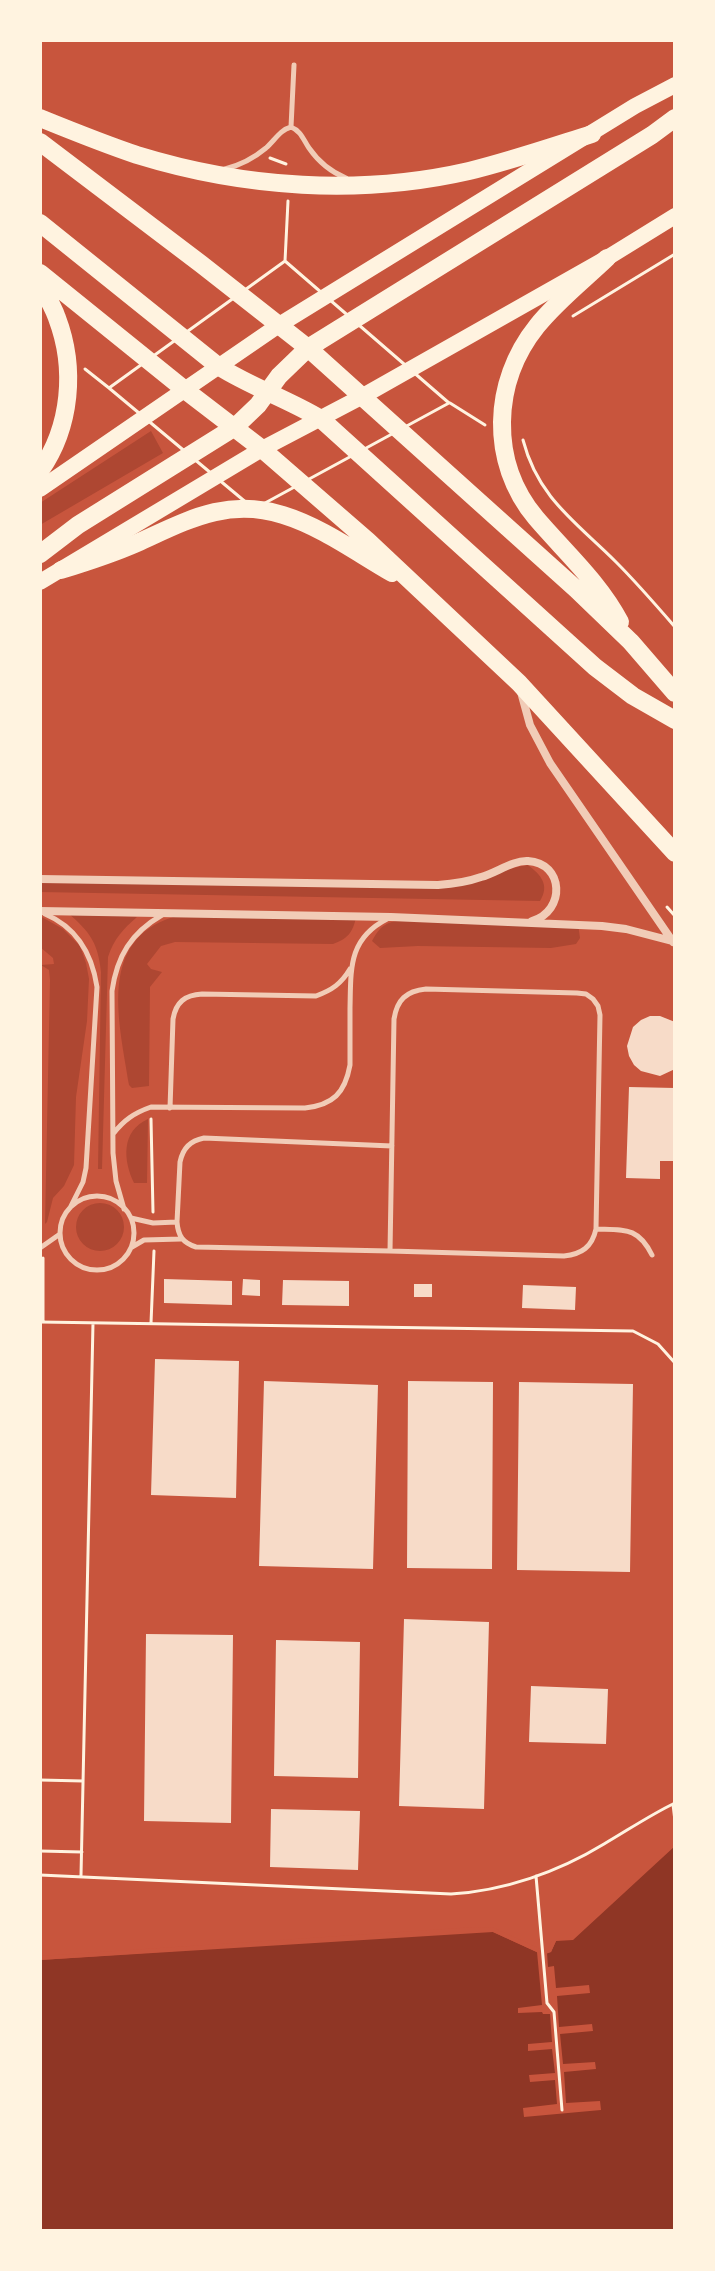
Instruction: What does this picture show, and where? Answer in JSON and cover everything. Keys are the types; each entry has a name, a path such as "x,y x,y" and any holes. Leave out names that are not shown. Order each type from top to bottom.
{"main road":[{"path":"40,489 279,325 635,106 675,85"},
{"path":"40,118 137,155 205,172 291,176 366,184 418,180 469,171 592,134"},
{"path":"40,554 78,525 235,427 308,348 675,118"},
{"path":"40,142 308,348 576,589 631,642 675,693"},
{"path":"40,582 262,449 363,396 675,216"},
{"path":"40,223 218,366 321,419 595,667 633,696 675,720"},
{"path":"607,258 537,326 521,351 508,377 502,406 501,435 506,464 518,491 534,516 596,585 615,611 631,642"},
{"path":"40,273 262,449 420,588 519,683 675,853"},
{"path":"40,285 57,317 67,354 68,392 61,430 40,471"},
{"path":"61,570 135,543 197,515 225,509 254,509 282,514 308,525 420,588"}],"street":[{"path":"519,683 530,725 545,754 674,943"},
{"path":"40,879 438,885 478,879 516,863 529,861 542,865 551,873 557,886 556,899 550,911 540,919 527,923"},
{"path":"40,911 391,917 527,923 626,929 674,943"}],"lane":[{"path":"291,127 294,65"},
{"path":"205,172 234,167 260,153 283,129 291,127 299,130 308,147 327,167 352,181 366,184"},
{"path":"40,911 67,927 79,940 88,954 97,987 86,1168 60,1234 66,1253 81,1267 90,1269 110,1268 126,1256 131,1247 133,1227 116,1181 112,991 115,971 134,936 166,913"},
{"path":"113,1134 136,1112 151,1107 305,1108 318,1107 331,1101 341,1091 350,1065 351,969 355,952 363,937 375,925 391,917"},
{"path":"170,1108 173,1019 175,1009 182,1000 202,994 316,996 330,991 351,969"},
{"path":"390,1251 392,1146 394,1019 396,1007 403,997 414,990 426,989 586,994 598,1006 596,1229 590,1245 575,1254 564,1256 196,1247 181,1239 177,1222 180,1162 187,1145 195,1140 392,1146"},
{"path":"70,1208 79,1201 98,1197 108,1198 124,1209"},
{"path":"130,1218 153,1223 177,1222"},
{"path":"596,1229 637,1234 652,1255"},
{"path":"42,1247 60,1234"},
{"path":"131,1247 144,1240 181,1239"}],"path":[{"path":"260,153 291,176 285,261"},
{"path":"563,322 675,254"},
{"path":"67,354 109,388"},
{"path":"449,403 501,435"},
{"path":"522,437 533,470 551,499 615,561 675,627"},
{"path":"42,1247 42,1322 633,1331 658,1344 675,1363"},
{"path":"81,1877 93,1323"},
{"path":"40,1780 83,1781"},
{"path":"40,1875 477,1893 536,1876 602,1846 645,1818 674,1804 675,1821"},
{"path":"40,1851 82,1852"},
{"path":"536,1876 547,2003 554,2012 562,2110"}],"shaded area":[{"path":"151,431 163,453 40,525 40,503"},
{"path":"528,865 543,881 540,901 40,892 40,881 458,886"},
{"path":"68,913 137,917 120,935 108,957 102,1169 98,1169 101,972 92,939"},
{"path":"40,916 63,929 80,946 89,979 87,1021 76,1097 74,1165 64,1186 53,1198 45,1224 50,980 49,970 41,965 54,964 53,958 40,947"},
{"path":"173,917 356,917 349,935 333,944 175,942 161,946 147,964 151,969 162,972 150,987 149,1086 132,1088 129,1085 119,1012 123,965 132,945 149,929"},
{"path":"409,919 578,924 580,938 576,944 551,948 380,948 372,941 387,924"},
{"path":"148,1119 147,1183 134,1183 126,1156 127,1147 133,1131"},
{"path":"100,1203 117,1210 124,1227 117,1244 100,1251 83,1244 76,1227 83,1210"},
{"path":"675,1846 675,2231 40,2231 40,1960 476,1931 493,1932 543,1955 551,1952 556,1941 573,1940"}],"pier":[{"path":"494,1928 543,1950 556,1941 551,1952 547,1953 548,1967 554,1966 556,1988 589,1985 590,1993 557,1996 559,2027 592,2024 593,2031 560,2034 563,2064 595,2062 596,2069 564,2072 566,2103 600,2101 601,2110 524,2117 523,2108 557,2104 555,2080 530,2082 529,2075 555,2073 552,2049 528,2051 528,2044 552,2042 550,2014 518,2013 518,2008 542,2005 537,1952 493,1932 40,1960 40,1956"}],"building":[{"path":"650,1016 675,1022 675,1069 660,1076 641,1071 634,1065 627,1046 633,1027"},
{"path":"629,1087 675,1088 675,1161 660,1161 660,1179 626,1178"},
{"path":"164,1279 232,1281 232,1305 164,1303"},
{"path":"243,1279 260,1280 260,1296 242,1295"},
{"path":"283,1280 349,1281 349,1306 282,1305"},
{"path":"414,1284 432,1284 432,1297 414,1297"},
{"path":"523,1285 576,1287 575,1310 522,1308"},
{"path":"155,1359 239,1361 236,1498 151,1495"},
{"path":"264,1381 378,1385 373,1569 259,1566"},
{"path":"408,1381 493,1382 492,1569 407,1568"},
{"path":"519,1382 633,1384 630,1572 517,1570"},
{"path":"404,1619 489,1622 484,1809 399,1806"},
{"path":"146,1634 233,1635 231,1823 144,1821"},
{"path":"276,1640 360,1642 358,1778 274,1776"},
{"path":"531,1686 608,1689 606,1744 529,1742"},
{"path":"271,1809 360,1811 358,1870 270,1867"}]}
